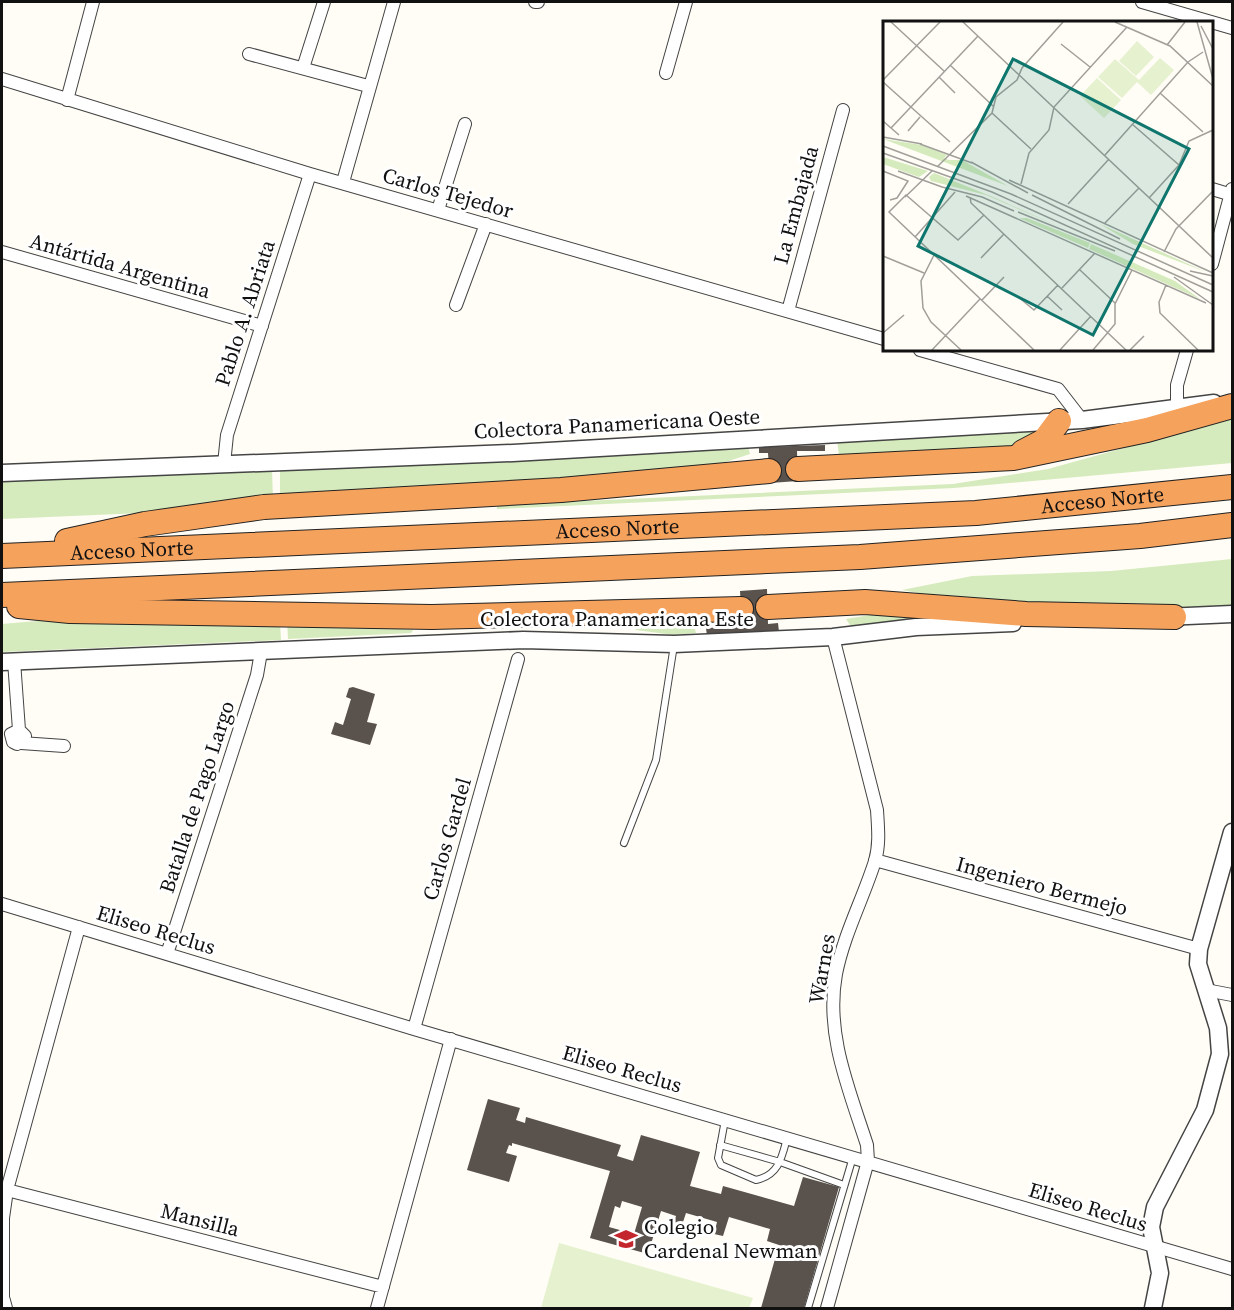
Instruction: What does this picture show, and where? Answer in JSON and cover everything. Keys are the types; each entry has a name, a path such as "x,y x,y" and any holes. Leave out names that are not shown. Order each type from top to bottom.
{"highway":[{"path":"798,469 1013,458 1147,430 1233,406"},
{"path":"1013,458 1044,441 1070,415"},
{"path":"3,556 145,524 264,507 561,490 769,471"},
{"name":"Acceso Norte","path":"3,556 976,513 1233,487"},
{"name":"Acceso Norte","path":"2,595 860,557 1140,536 1233,525"},
{"path":"768,607 865,602 1026,614 1174,617"},
{"path":"2,604 70,611 432,617 741,609"}],"street":[{"path":"67,100 93,2"},
{"path":"303,68 324,2"},
{"path":"343,182 368,86 394,2"},
{"path":"666,73 686,2"},
{"path":"1142,2 1208,21"},
{"path":"1213,22 1233,28"},
{"path":"249,54 368,86"},
{"name":"Carlos Tejedor","path":"2,79 310,174 883,338"},
{"name":"La Embajada","path":"788,311 843,110"},
{"path":"438,210 465,124"},
{"name":"Pablo A. Abriata","path":"224,464 227,435 310,174"},
{"path":"1213,189 1232,193 1213,260"},
{"path":"456,305 486,224"},
{"name":"Antártida Argentina","path":"2,252 262,326"},
{"path":"928,351 953,354 1058,389 1070,415"},
{"path":"1178,407 1178,385 1187,351"},
{"name":"Colectora Panamericana Oeste","path":"2,473 525,453 1178,407 1233,400"},
{"name":"Colectora Panamericana Este","path":"8,662 523,640 674,644 833,637 941,625 1233,614"},
{"name":"Warnes","path":"827,1308 868,1161 867,1145 835,1043 833,1018 836,975 853,915 875,860 879,836 877,810 833,637"},
{"name":"Batalla de Pago Largo","path":"167,954 257,675 261,652"},
{"name":"Carlos Gardel","path":"414,1029 518,659"},
{"path":"8,662 19,730 25,736 12,742"},
{"path":"12,742 64,746"},
{"path":"1153,1308 1160,1273 1151,1227 1155,1207 1205,1110 1220,1054 1218,1028 1197,964 1198,949 1233,832"},
{"name":"Ingeniero Bermejo","path":"875,860 1198,949"},
{"name":"Eliseo Reclus","path":"2,904 414,1029 1233,1269"},
{"path":"6,1308 3,1298 3,1241 7,1190 79,927"},
{"path":"1206,990 1233,995"},
{"path":"377,1308 451,1039"},
{"name":"Mansilla","path":"7,1190 383,1287"}],"lane":[{"path":"624,843 656,760 674,644"},
{"path":"725,1119 718,1158 721,1165 756,1180 772,1174 780,1162 787,1138"},
{"path":"720,1145 780,1162 844,1185"},
{"path":"808,1308 853,1157"}],"green space":[{"path":"1232,418 1232,463 954,488 497,509 497,505 953,484 1048,469"},
{"path":"1045,431 1029,444 1000,450 839,456 837,440"},
{"path":"748,446 750,454 704,469 280,503 280,468"},
{"path":"272,468 273,501 165,512 2,519 2,481"},
{"path":"1232,559 1232,607 1199,609 982,605 902,590 972,576 1111,571"},
{"path":"870,615 945,618 854,631 846,619"},
{"path":"287,620 413,630 411,633 288,639"},
{"path":"37,621 160,624 280,622 281,640 2,652 2,624"},
{"path":"693,622 696,633 674,635 636,630 633,624"},
{"path":"559,1243 753,1298 749,1308 541,1308"}],"building":[{"path":"825,445 825,451 797,451 798,481 770,483 768,453 759,453 759,447"},
{"path":"767,589 768,624 778,623 779,632 707,636 706,628 742,626 740,591"},
{"path":"353,687 375,694 367,722 377,724 370,745 331,734 335,722 343,725 351,699 346,697 349,688"},
{"path":"488,1099 520,1108 516,1120 525,1123 526,1117 621,1145 617,1156 633,1161 641,1135 700,1152 690,1186 721,1194 723,1186 794,1206 803,1177 839,1187 804,1308 761,1308 779,1245 767,1241 770,1229 729,1217 723,1236 714,1234 717,1222 686,1213 682,1225 674,1222 676,1216 661,1211 648,1254 590,1238 610,1171 512,1143 506,1153 517,1156 509,1182 467,1170","holes":["622,1201 642,1207 634,1234 609,1227 615,1206 620,1208"]}],"place":[{"name":"Colegio Cardenal Newman","path":"626,1239"}]}
